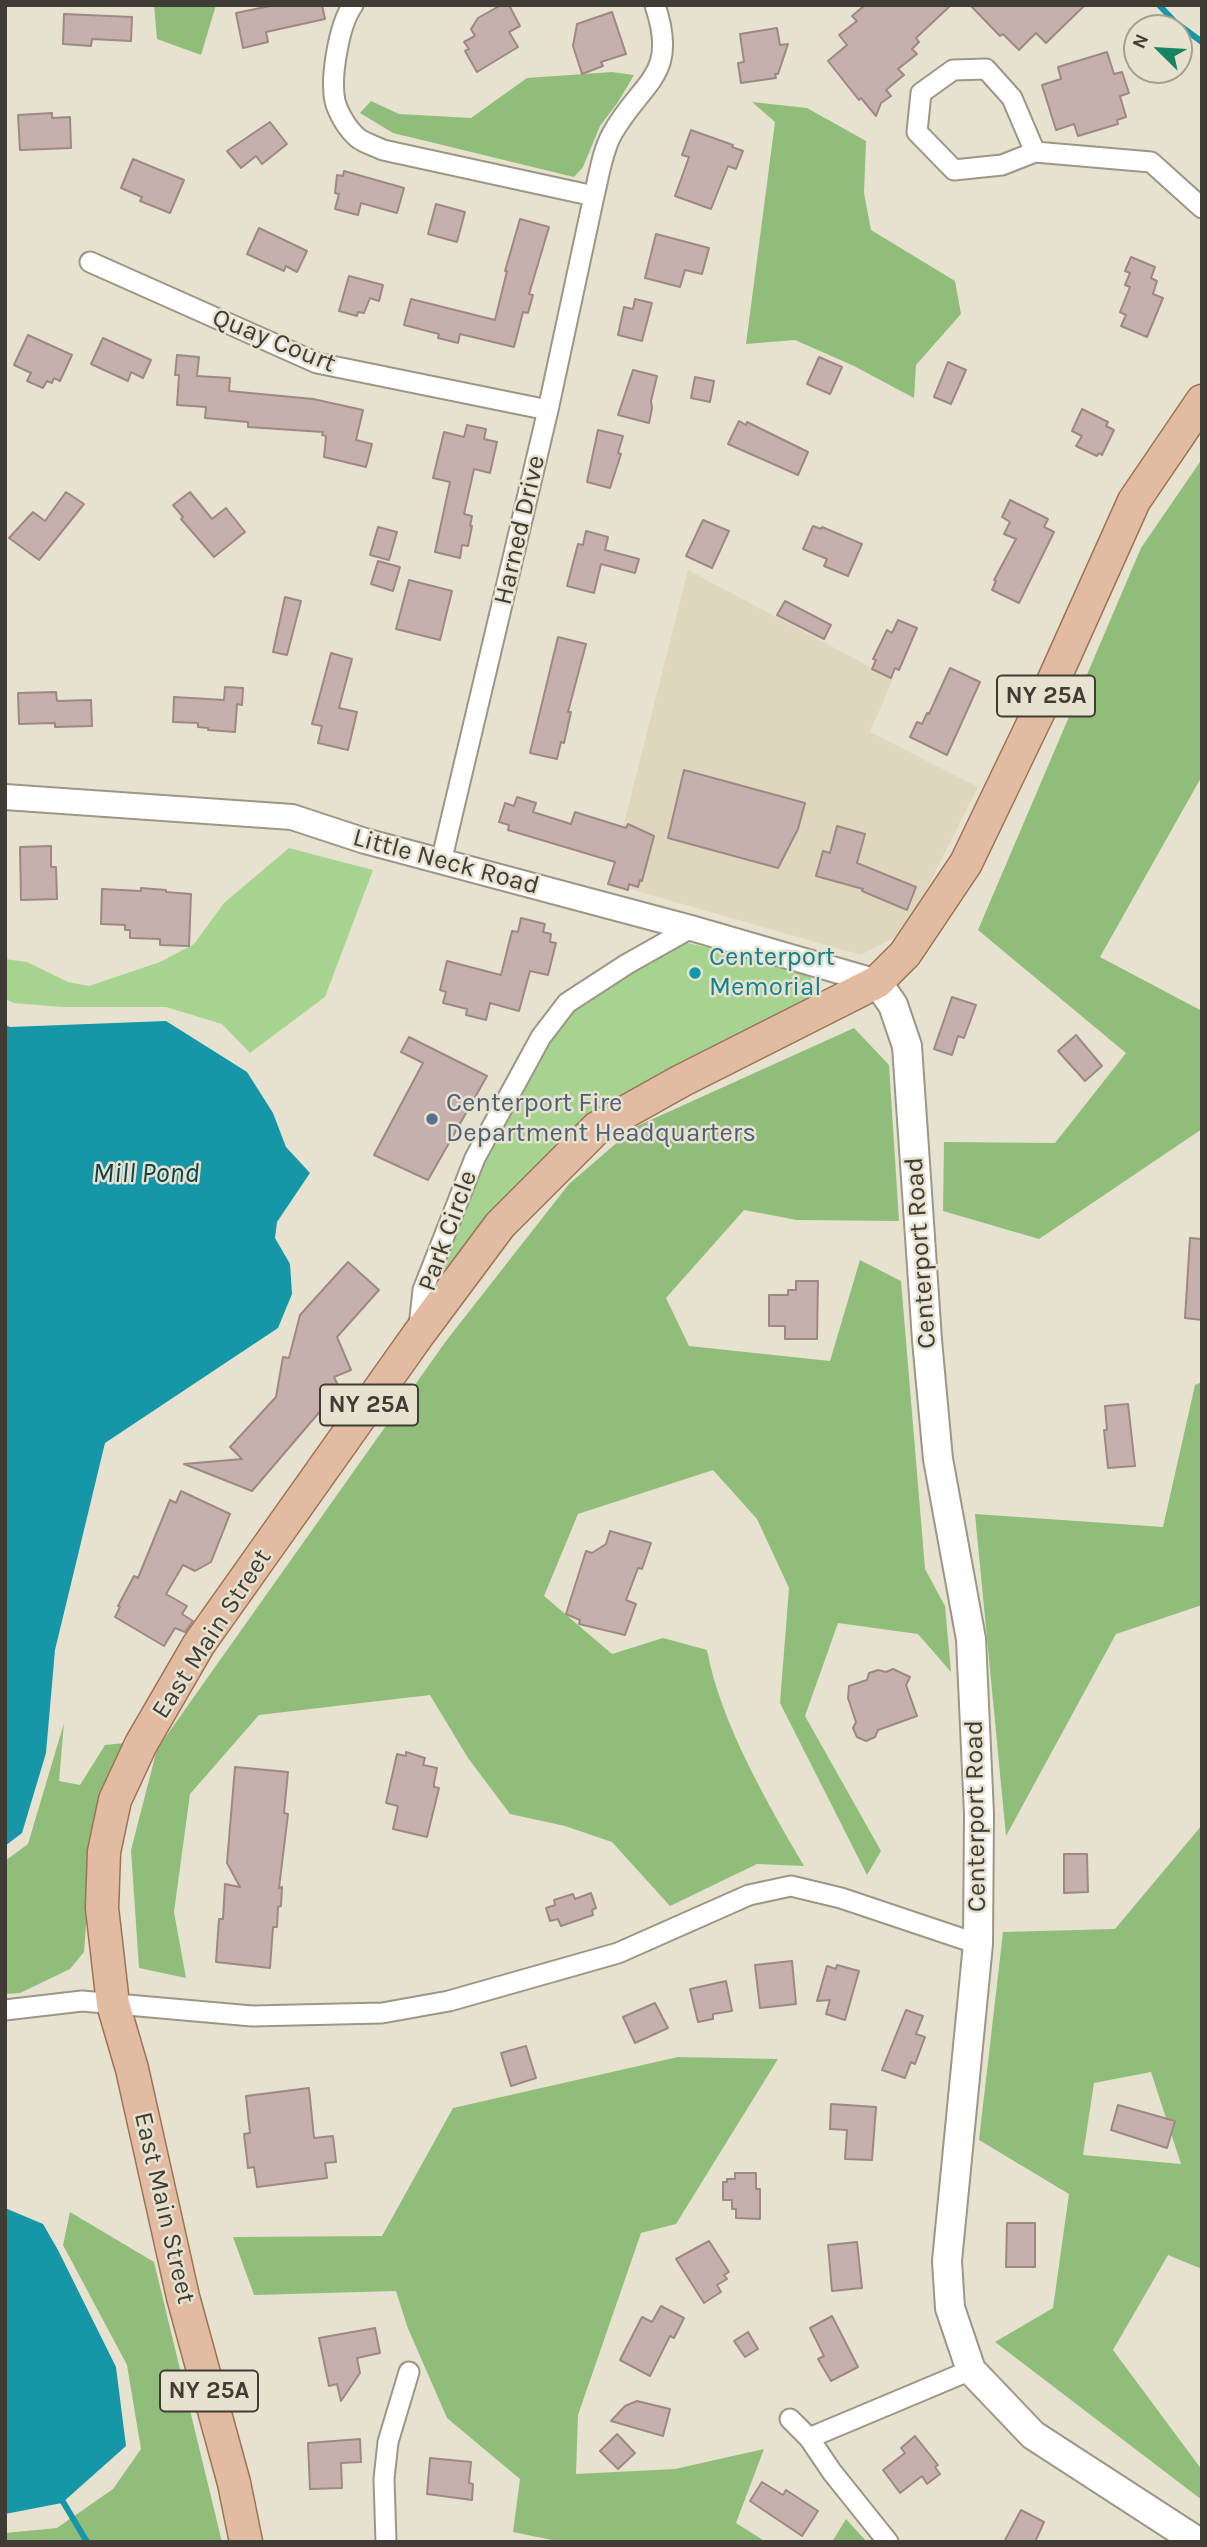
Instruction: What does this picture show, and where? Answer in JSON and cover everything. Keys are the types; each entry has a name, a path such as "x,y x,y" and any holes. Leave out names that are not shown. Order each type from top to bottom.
{"main road":[{"name":"NY 25A","path":"877,982 905,954 966,863 1051,686 1135,501 1202,401"},
{"name":"East Main Street","path":"246,2542 234,2483 183,2297 132,2069 113,2004 102,1908 104,1852 115,1800 141,1744 199,1644 418,1335 500,1225 597,1128 681,1081 877,982"},
{"name":"Centerport Road","path":"877,982 894,1005 907,1046 938,1459 971,1639 979,1814 978,1944 947,2261 950,2308 971,2370 1033,2435 1198,2542"}],"street":[{"path":"353,5 340,34 335,68 335,101 344,122 358,138 383,150 594,196"},
{"name":"Harned Drive","path":"441,862 548,410 594,196 611,135 659,70 664,49 661,24 654,5"},
{"path":"1035,152 1012,97 986,69 953,69 921,93 917,132 954,170 1002,166 1035,152 1151,162 1202,208"},
{"name":"Quay Court","path":"90,262 317,363 548,410"},
{"name":"Little Neck Road","path":"5,797 292,817 365,841 691,928 877,982"},
{"name":"Park Circle","path":"418,1335 423,1290 475,1158 541,1037 567,1003 627,964 691,928"},
{"path":"5,2010 82,2001 252,2015 382,2013 449,2001 618,1953 749,1895 791,1886 841,1898 978,1944"},
{"path":"809,2438 971,2370"},
{"path":"386,2542 384,2479 388,2442 409,2372"},
{"path":"790,2419 809,2438 832,2472 888,2542"}],"shaded area":[{"path":"688,570 893,679 870,732 978,787 905,932 861,955 609,883"}],"green space":[{"path":"154,5 216,5 201,55 157,39"},
{"path":"612,72 634,75 600,126 583,167 574,177 393,133 360,113 371,101 399,114 471,118 527,78"},
{"path":"752,102 807,108 866,141 864,193 871,230 955,281 961,314 916,365 914,398 854,366 795,340 746,344 775,122"},
{"path":"1202,459 1202,776 1100,957 1202,1011 1202,1129 1039,1239 943,1211 944,1142 1055,1143 1126,1053 978,930 1141,548"},
{"path":"289,848 373,870 325,997 250,1053 222,1024 166,1007 61,1007 14,1003 5,999 5,959 27,962 68,982 89,986 160,962 194,944 224,903"},
{"path":"683,942 810,974 817,1004 685,1067 428,1295 478,1164 568,1011 599,996 618,980"},
{"path":"854,1028 889,1065 899,1221 797,1220 744,1210 666,1298 689,1346 830,1361 860,1260 901,1281 925,1569 945,1606 951,1672 918,1634 838,1623 805,1716 881,1851 867,1875 780,1703 789,1588 757,1519 713,1470 578,1514 544,1596 612,1654 663,1638 707,1650 734,1734 804,1866 757,1864 670,1906 612,1842 565,1826 510,1814 468,1758 430,1695 259,1715 190,1794 174,1912 186,1978 139,1968 131,1850 157,1749 446,1341 569,1184 635,1127"},
{"path":"1202,1382 1202,1605 1116,1634 1006,1836 975,1514 1163,1527 1195,1385"},
{"path":"64,1723 59,1781 80,1785 105,1745 125,1743 91,1860 84,1952 70,1969 20,1993 5,1994 5,1861 28,1844"},
{"path":"1202,1825 1202,2269 1168,2255 1113,2350 1202,2470 1202,2500 995,2342 1053,2308 1069,2194 979,2140 1003,1932 1115,1929","holes":["1151,2072 1181,2164 1083,2155 1094,2083"]},
{"path":"678,2057 778,2059 676,2224 641,2233 578,2415 576,2474 675,2469 764,2449 736,2523 766,2542 562,2542 513,2532 520,2479 447,2418 407,2326 396,2291 254,2295 233,2237 382,2236 453,2108"},
{"path":"70,2212 154,2262 222,2542 5,2542 5,2533 57,2528 113,2489 141,2449 127,2365 63,2245"},
{"path":"846,2519 867,2542 832,2542"}],"water":[{"name":"Mill Pond","path":"166,1021 247,1072 273,1113 286,1147 310,1173 277,1222 275,1238 290,1264 292,1294 278,1328 105,1443 55,1650 46,1753 22,1833 5,1846 5,1025 10,1027"},
{"path":"5,2208 43,2224 58,2250 116,2367 126,2446 62,2503 5,2514"}],"building":[{"path":"275,5 322,5 325,19 266,32 268,42 243,48 236,13"},
{"path":"501,5 509,5 520,26 509,32 518,47 477,72 465,51 469,49 464,42 475,36 471,29 478,18"},
{"path":"865,5 951,5 916,38 919,42 912,49 917,54 898,69 904,75 886,90 891,96 881,103 876,116 861,98 859,100 828,61 847,45 839,35 857,21 852,16"},
{"path":"970,5 1085,5 1046,43 1036,33 1019,50 1003,34 1000,36"},
{"path":"612,12 626,54 601,62 603,66 582,74 573,46 577,24"},
{"path":"64,14 132,17 131,41 92,39 91,46 63,44"},
{"path":"777,28 780,45 788,44 778,74 775,74 776,78 741,83 738,63 744,62 740,34"},
{"path":"1107,52 1114,74 1122,72 1123,84 1126,84 1129,93 1120,96 1126,117 1117,120 1118,124 1078,136 1074,124 1056,130 1042,85 1061,79 1058,67"},
{"path":"52,113 52,118 70,117 71,148 20,150 18,115"},
{"path":"270,122 287,144 262,164 256,156 241,168 227,151"},
{"path":"691,130 743,151 736,169 728,166 711,209 675,196 689,157 682,155"},
{"path":"133,159 184,180 170,213 140,201 142,197 121,188"},
{"path":"344,171 404,188 397,213 361,203 358,215 335,209 339,194 335,193 337,175 343,176"},
{"path":"436,204 465,212 457,242 428,234"},
{"path":"520,219 549,227 529,294 533,295 528,313 523,312 514,347 460,334 458,343 438,338 439,334 404,325 411,299 495,320"},
{"path":"259,228 307,251 297,272 286,266 284,271 247,254"},
{"path":"656,234 709,248 702,274 685,270 680,287 645,278"},
{"path":"1131,257 1155,267 1151,278 1157,281 1153,294 1163,298 1147,337 1121,326 1126,315 1120,312 1130,287 1125,285 1130,273 1125,271"},
{"path":"349,276 383,285 379,301 370,298 364,313 358,312 357,316 339,311"},
{"path":"635,299 652,303 642,341 618,335 624,307 633,309"},
{"path":"28,335 72,355 60,381 54,378 52,383 47,381 43,388 27,381 31,373 14,365"},
{"path":"103,338 151,360 143,378 131,372 128,381 91,364"},
{"path":"177,355 199,357 197,376 230,378 229,391 313,399 363,410 356,440 372,444 366,467 324,457 326,436 322,435 323,432 248,427 248,422 205,418 206,407 177,405"},
{"path":"819,357 842,367 830,394 807,384"},
{"path":"948,362 966,370 951,404 934,397"},
{"path":"633,370 657,376 649,423 618,415"},
{"path":"695,377 714,381 710,402 691,398"},
{"path":"1082,409 1108,422 1106,426 1114,430 1102,455 1099,453 1097,456 1076,446 1082,436 1072,431"},
{"path":"739,421 746,425 747,422 808,452 798,475 728,444"},
{"path":"467,425 486,429 484,439 497,442 490,473 474,469 464,514 472,516 472,526 468,546 462,545 460,558 435,552 450,482 433,478 444,432 464,437"},
{"path":"598,430 623,436 618,453 621,454 610,488 587,482"},
{"path":"66,492 84,504 39,560 9,538 33,512 45,521"},
{"path":"190,492 212,519 226,508 245,532 214,557 181,519 183,517 173,505"},
{"path":"1010,500 1048,519 1044,527 1054,532 1019,603 992,590 996,581 994,580 1016,539 1004,534 1010,522 1002,517"},
{"path":"703,520 729,531 712,568 686,556"},
{"path":"813,526 822,527 862,544 848,576 824,566 827,559 803,549"},
{"path":"378,527 397,532 389,560 370,555"},
{"path":"586,531 608,537 605,550 639,559 635,573 601,564 594,593 567,586 578,544 583,545"},
{"path":"378,561 400,567 393,591 371,584"},
{"path":"409,580 452,591 440,640 396,629"},
{"path":"285,597 301,601 287,655 273,652"},
{"path":"785,601 831,625 824,639 777,615"},
{"path":"898,620 917,628 899,670 895,668 891,678 872,669 876,660 873,659 887,630 892,633"},
{"path":"558,637 586,644 568,712 571,712 564,743 561,742 557,759 530,753"},
{"path":"331,653 352,659 339,708 357,712 348,750 318,743 322,726 312,724"},
{"path":"950,668 980,682 947,755 910,737 917,722 922,724 927,713 929,714"},
{"path":"225,687 243,688 242,705 237,704 235,732 208,730 198,727 198,723 173,722 174,697 224,700"},
{"path":"56,692 57,701 91,700 92,726 19,724 18,693"},
{"path":"684,770 805,803 798,829 778,868 668,838"},
{"path":"517,797 536,803 533,812 571,824 575,812 626,828 628,824 654,836 638,887 629,884 628,890 608,884 615,862 508,830 509,825 499,822 505,803 514,806"},
{"path":"837,826 865,834 857,863 916,887 907,910 862,891 863,889 816,876 823,851 830,853"},
{"path":"51,846 51,867 56,867 57,899 21,900 20,847"},
{"path":"141,888 191,894 189,946 160,945 160,939 130,938 130,930 125,930 125,925 101,924 102,889 141,891"},
{"path":"521,918 545,924 543,932 551,934 550,942 556,943 548,975 530,971 519,1011 490,1003 486,1020 466,1015 467,1009 443,1003 446,992 440,990 447,961 501,975 512,931 518,932"},
{"path":"952,997 976,1005 964,1038 958,1036 952,1055 934,1049"},
{"path":"1076,1035 1102,1066 1085,1081 1058,1051"},
{"path":"409,1037 487,1076 428,1180 374,1155 423,1063 401,1052"},
{"path":"1190,1238 1202,1239 1202,1320 1185,1318"},
{"path":"348,1262 379,1290 337,1337 351,1370 334,1377 343,1396 328,1402 252,1491 184,1464 242,1459 230,1447 276,1397 283,1357 289,1358 300,1315"},
{"path":"796,1281 818,1281 817,1339 785,1339 785,1326 769,1326 769,1295 788,1295 788,1290 796,1290"},
{"path":"1128,1404 1135,1466 1108,1468 1104,1430 1107,1430 1105,1406"},
{"path":"181,1491 230,1514 211,1562 195,1571 183,1565 166,1594 187,1606 182,1614 193,1621 185,1632 175,1628 164,1646 115,1617 134,1576 138,1578 170,1500 176,1503"},
{"path":"610,1531 651,1543 642,1569 638,1568 626,1600 636,1604 625,1635 579,1624 580,1620 566,1614 586,1551 592,1553 606,1544"},
{"path":"893,1669 910,1677 906,1685 917,1716 878,1730 875,1737 866,1741 857,1737 853,1728 856,1722 848,1698 849,1686 867,1680 869,1673"},
{"path":"406,1752 425,1758 423,1765 437,1768 434,1787 439,1788 427,1837 393,1829 398,1806 386,1803 397,1754 406,1756"},
{"path":"235,1767 288,1772 284,1813 288,1814 279,1888 282,1887 281,1906 278,1907 277,1927 273,1927 270,1968 216,1962 225,1884 240,1887 227,1863"},
{"path":"1064,1854 1087,1854 1088,1892 1064,1893"},
{"path":"591,1893 596,1908 592,1910 593,1915 561,1926 558,1919 550,1921 546,1908 555,1905 554,1900 573,1894 575,1899"},
{"path":"792,1961 796,2004 760,2008 755,1965"},
{"path":"837,1965 859,1971 845,2020 826,2014 830,2000 817,2001 827,1966 836,1969"},
{"path":"726,1981 732,2011 713,2014 713,2019 698,2022 690,1989"},
{"path":"655,2003 668,2028 635,2043 623,2017"},
{"path":"906,2010 923,2016 916,2034 925,2037 915,2064 911,2062 905,2078 882,2070"},
{"path":"526,2046 536,2078 511,2086 501,2053"},
{"path":"309,2088 314,2138 333,2136 336,2162 325,2163 327,2178 257,2187 254,2167 248,2168 244,2134 250,2133 246,2096"},
{"path":"831,2104 876,2107 872,2160 845,2159 847,2130 830,2129"},
{"path":"1118,2105 1175,2121 1167,2148 1111,2130"},
{"path":"735,2173 756,2173 756,2189 760,2189 760,2219 736,2218 732,2200 723,2200 723,2182 735,2179"},
{"path":"1007,2223 1035,2223 1035,2267 1006,2267"},
{"path":"709,2241 729,2272 724,2275 727,2279 717,2285 721,2292 704,2303 676,2259"},
{"path":"857,2242 862,2288 832,2291 828,2245"},
{"path":"661,2306 684,2318 674,2338 670,2336 650,2376 620,2360 642,2317 652,2322"},
{"path":"832,2316 858,2367 831,2381 818,2359 824,2356 810,2328"},
{"path":"375,2328 380,2353 357,2358 360,2373 341,2401 337,2384 329,2386 319,2338"},
{"path":"748,2332 758,2349 745,2357 734,2341"},
{"path":"637,2401 670,2409 663,2436 611,2421 625,2406"},
{"path":"617,2434 635,2453 618,2469 600,2451"},
{"path":"915,2436 938,2465 935,2467 940,2474 927,2484 922,2476 900,2493 883,2470 905,2453 901,2448"},
{"path":"360,2439 361,2462 341,2463 342,2488 310,2489 308,2443"},
{"path":"430,2458 471,2462 469,2483 473,2484 472,2500 427,2494"},
{"path":"762,2482 783,2495 786,2490 818,2511 802,2536 750,2501"},
{"path":"1021,2510 1044,2522 1035,2542 1004,2542"}],"waterway":[{"path":"1159,5 1175,22 1202,42"},
{"path":"59,2495 87,2542"}],"place":[{"name":"Centerport Memorial","path":"695,973"},
{"name":"Centerport Fire Department Headquarters","path":"432,1119"}]}
